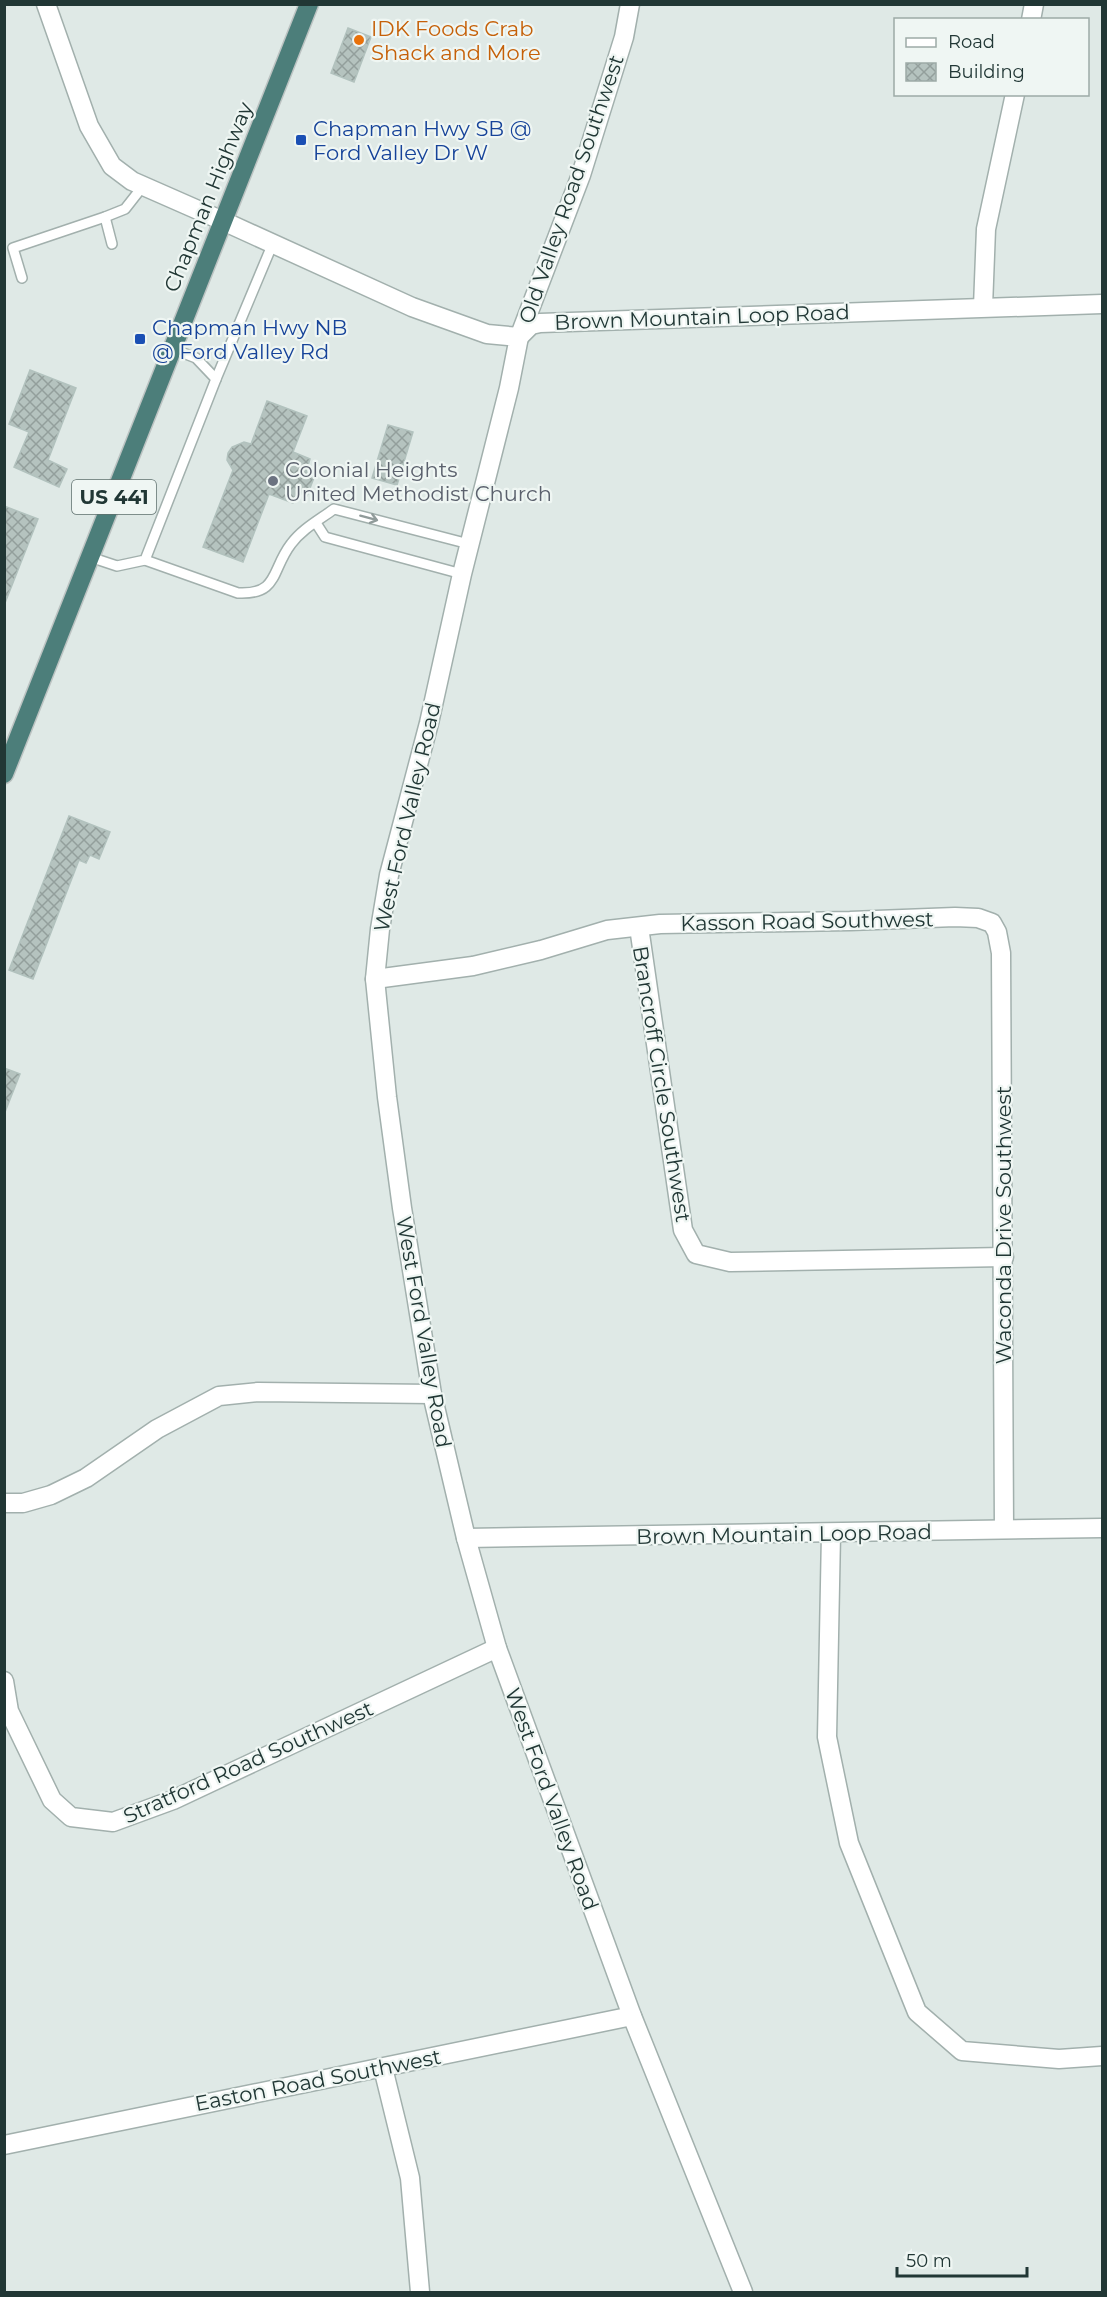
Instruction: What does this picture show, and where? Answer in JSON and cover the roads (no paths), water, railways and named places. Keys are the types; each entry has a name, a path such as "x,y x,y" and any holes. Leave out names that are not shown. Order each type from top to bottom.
{"highway":[{"name":"Chapman Highway","path":"4,774 309,4"}],"street":[{"path":"46,4 89,126 112,166 132,181 412,307 487,334 519,337"},
{"name":"Old Valley Road Southwest","path":"519,337 580,175 624,37 630,4"},
{"path":"983,307 986,229 1015,96"},
{"name":"Brown Mountain Loop Road","path":"519,337 531,325 540,323 1102,304"},
{"name":"West Ford Valley Road","path":"519,337 498,436 469,544 429,723 389,875 380,928 375,979 387,1097 432,1394 466,1538 497,1648 632,2016 743,2292"},
{"name":"Kasson Road Southwest","path":"375,979 473,966 542,950 607,930 660,924 955,917 978,918 992,923"},
{"name":"Waconda Drive Southwest","path":"992,923 997,932 1001,953 1004,1529"},
{"name":"Brancroff Circle Southwest","path":"639,927 683,1230 696,1254 730,1262 1004,1257"},
{"path":"4,1503 23,1503 51,1495 86,1478 157,1429 219,1396 258,1392 432,1394"},
{"name":"Brown Mountain Loop Road","path":"466,1538 1102,1528"},
{"path":"831,1534 826,1737 849,1843 917,2012 962,2051 1059,2059 1102,2056"},
{"name":"Stratford Road Southwest","path":"4,1681 9,1711 52,1800 71,1817 113,1822 173,1800 497,1648"},
{"name":"Easton Road Southwest","path":"4,2145 632,2016"},
{"path":"383,2068 410,2178 420,2292"}],"lane":[{"path":"22,278 13,248 105,218 125,209 143,186"},
{"path":"105,218 112,244"},
{"path":"146,560 216,379 273,243"},
{"path":"172,349 196,358 216,379"},
{"path":"90,557 117,566 146,560 238,593 252,594 263,591 290,545 303,531 334,509 469,544"},
{"path":"316,523 325,537 462,574"}],"place":[{"name":"IDK Foods Crab Shack and More","path":"359,40"},
{"name":"Chapman Hwy SB @ Ford Valley Dr W","path":"301,140"},
{"name":"Chapman Hwy NB @ Ford Valley Rd","path":"140,339"},
{"name":"Colonial Heights United Methodist Church","path":"273,481"}]}
